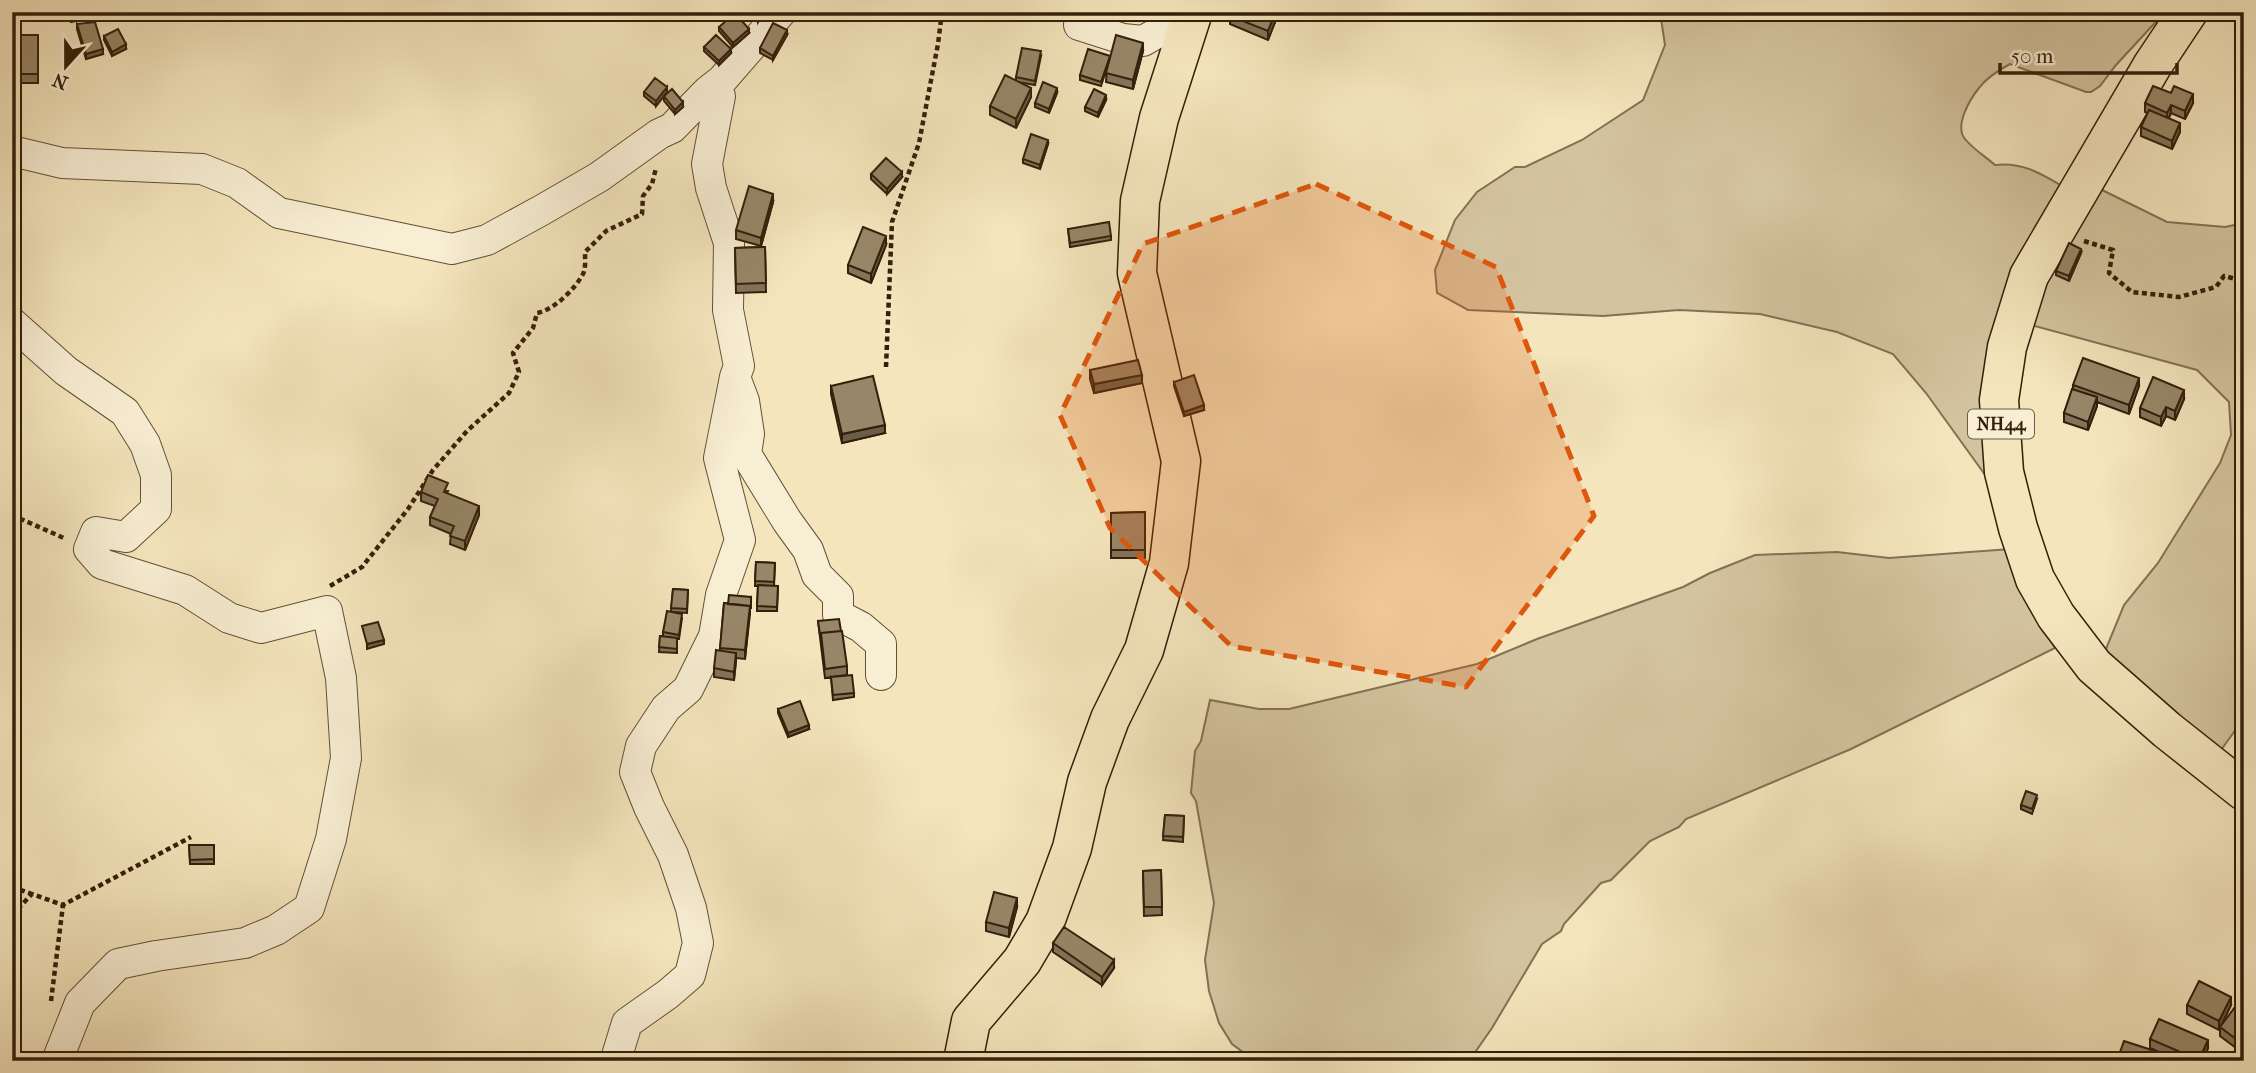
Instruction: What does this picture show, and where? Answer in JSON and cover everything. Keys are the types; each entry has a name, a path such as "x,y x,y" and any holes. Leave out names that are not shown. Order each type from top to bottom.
{"main road":[{"path":"963,1061 971,1021 1022,961 1045,922 1072,848 1087,782 1110,719 1144,650 1170,563 1181,461 1137,273 1140,201 1159,118 1193,12"},
{"name":"NH44","path":"2188,12 2152,66 2029,276 2007,347 1999,400 2004,472 2018,528 2035,579 2056,616 2094,666 2167,730 2244,791"}],"street":[{"path":"12,151 62,163 202,169 237,183 279,213 452,249 487,240 509,228 599,177 659,134 672,128 722,80 781,12"},
{"path":"1079,25 1123,39 1143,41 1193,12"},
{"path":"618,1061 616,1059 627,1023 690,975 698,943 691,908 673,855 635,772 641,746 666,708 688,689 714,636 722,595 740,540 719,458 739,366 728,310 729,243 711,188 707,163 720,96 708,91"},
{"path":"12,323 66,371 125,412 145,444 156,475 156,509 126,537 96,531 89,549 102,565 185,590 229,618 261,628 327,611 341,678 346,758 331,839 309,908 276,930 245,943 118,964 80,1003 57,1061"},
{"path":"735,377 744,401 749,435 746,454 808,550 817,575 838,596 838,615 862,626 881,644 881,675"}],"path":[{"path":"886,368 892,222 919,143 942,12"},
{"path":"327,611 341,602 330,584 362,566 408,509 433,470 467,431 509,393 519,372 513,353 533,328 537,313 547,311 561,301 585,272 584,252 606,231 642,214 643,196 652,184 659,155 667,147 672,128"},
{"path":"2076,240 2113,250 2109,273 2132,292 2179,297 2216,287 2224,276 2244,281"},
{"path":"12,515 89,549"},
{"path":"12,887 63,905 191,837"},
{"path":"12,915 32,894"},
{"path":"50,1009 63,905"}],"highlighted area":[{"path":"1316,184 1496,267 1594,516 1466,687 1231,646 1110,528 1060,415 1143,244"}],"shaded area":[{"path":"1660,12 2165,12 2100,86 2091,92 2010,64 1982,84 1971,99 1962,120 1962,134 1965,139 1995,165 2026,168 2071,191 1999,312 1996,490 1926,393 1893,354 1837,332 1760,314 1679,310 1603,316 1468,310 1437,293 1435,270 1455,220 1477,192 1515,167 1525,167 1582,140 1643,100 1665,45"},
{"path":"2094,186 2167,222 2225,227 2244,223 2244,718 2216,757 2101,661 2124,605 2158,563 2220,463 2231,435 2229,402 2197,370 2024,323"},
{"path":"2010,549 2024,593 2055,648 1851,749 1686,819 1679,827 1650,841 1611,880 1601,883 1564,924 1561,931 1542,944 1469,1061 1255,1061 1232,1044 1219,1023 1209,991 1205,960 1214,903 1196,801 1191,793 1195,751 1201,741 1210,700 1259,709 1289,709 1477,664 1537,639 1683,587 1755,555 1837,552 1889,558"},
{"path":"12,955 22,1061 12,1061"}],"building":[{"path":"748,12 761,12 758,18"},
{"path":"1231,12 1275,13 1268,31 1230,16"},
{"path":"735,13 749,29 733,43 719,27"},
{"path":"95,22 103,49 86,54 77,24"},
{"path":"773,23 787,30 773,56 760,48"},
{"path":"118,29 126,44 112,52 104,36"},
{"path":"14,35 38,35 38,74 15,74"},
{"path":"716,35 731,49 719,61 704,47"},
{"path":"1116,35 1143,43 1133,80 1106,73"},
{"path":"1022,48 1041,51 1035,81 1016,77"},
{"path":"1088,49 1110,56 1101,82 1080,75"},
{"path":"1005,75 1031,88 1016,119 990,106"},
{"path":"655,78 667,87 656,101 644,92"},
{"path":"1043,82 1057,88 1049,109 1035,103"},
{"path":"2153,86 2171,93 2174,86 2193,94 2185,111 2171,105 2167,113 2145,103"},
{"path":"672,89 683,102 675,110 664,96"},
{"path":"1094,89 1106,95 1098,113 1085,107"},
{"path":"2149,110 2180,123 2172,141 2141,127"},
{"path":"1031,134 1048,140 1040,165 1023,159"},
{"path":"886,158 902,172 887,189 871,174"},
{"path":"749,186 773,194 761,238 736,230"},
{"path":"1109,222 1111,236 1070,243 1068,229"},
{"path":"863,227 886,236 871,274 848,265"},
{"path":"2069,243 2081,249 2069,276 2056,271"},
{"path":"765,247 766,283 736,284 735,248"},
{"path":"2083,358 2139,378 2129,405 2073,385"},
{"path":"1138,360 1142,375 1094,384 1090,370"},
{"path":"1194,375 1204,405 1184,412 1174,382"},
{"path":"873,376 885,425 842,434 831,386"},
{"path":"2153,377 2184,390 2175,411 2166,407 2161,417 2140,408"},
{"path":"2072,389 2097,397 2088,422 2064,413"},
{"path":"428,475 448,483 444,492 479,506 465,541 450,536 454,526 430,517 438,499 421,492"},
{"path":"1145,512 1145,550 1111,550 1111,513"},
{"path":"756,562 775,563 774,582 755,581"},
{"path":"758,585 778,586 777,607 757,606"},
{"path":"673,589 688,590 687,609 671,608"},
{"path":"729,595 751,597 751,608 728,604"},
{"path":"724,603 750,606 745,650 720,648"},
{"path":"667,611 682,614 679,635 663,632"},
{"path":"839,619 841,631 820,635 818,621"},
{"path":"378,622 384,640 367,644 362,626"},
{"path":"842,631 847,666 825,669 821,633"},
{"path":"660,636 677,638 677,649 659,647"},
{"path":"716,650 736,653 734,672 714,668"},
{"path":"852,675 854,693 833,695 831,677"},
{"path":"800,701 809,725 788,733 778,709"},
{"path":"2026,791 2037,795 2032,809 2021,805"},
{"path":"1165,815 1184,816 1183,837 1163,836"},
{"path":"189,845 214,845 214,859 190,860"},
{"path":"1161,870 1162,907 1144,907 1143,871"},
{"path":"994,892 1017,898 1009,928 986,922"},
{"path":"1064,927 1114,960 1102,977 1053,943"},
{"path":"2199,981 2231,997 2219,1021 2187,1005"},
{"path":"2238,1003 2244,1008 2244,1045 2220,1027"},
{"path":"2159,1019 2208,1040 2199,1060 2150,1039"},
{"path":"2124,1041 2164,1054 2162,1061 2135,1061 2119,1055"}]}
